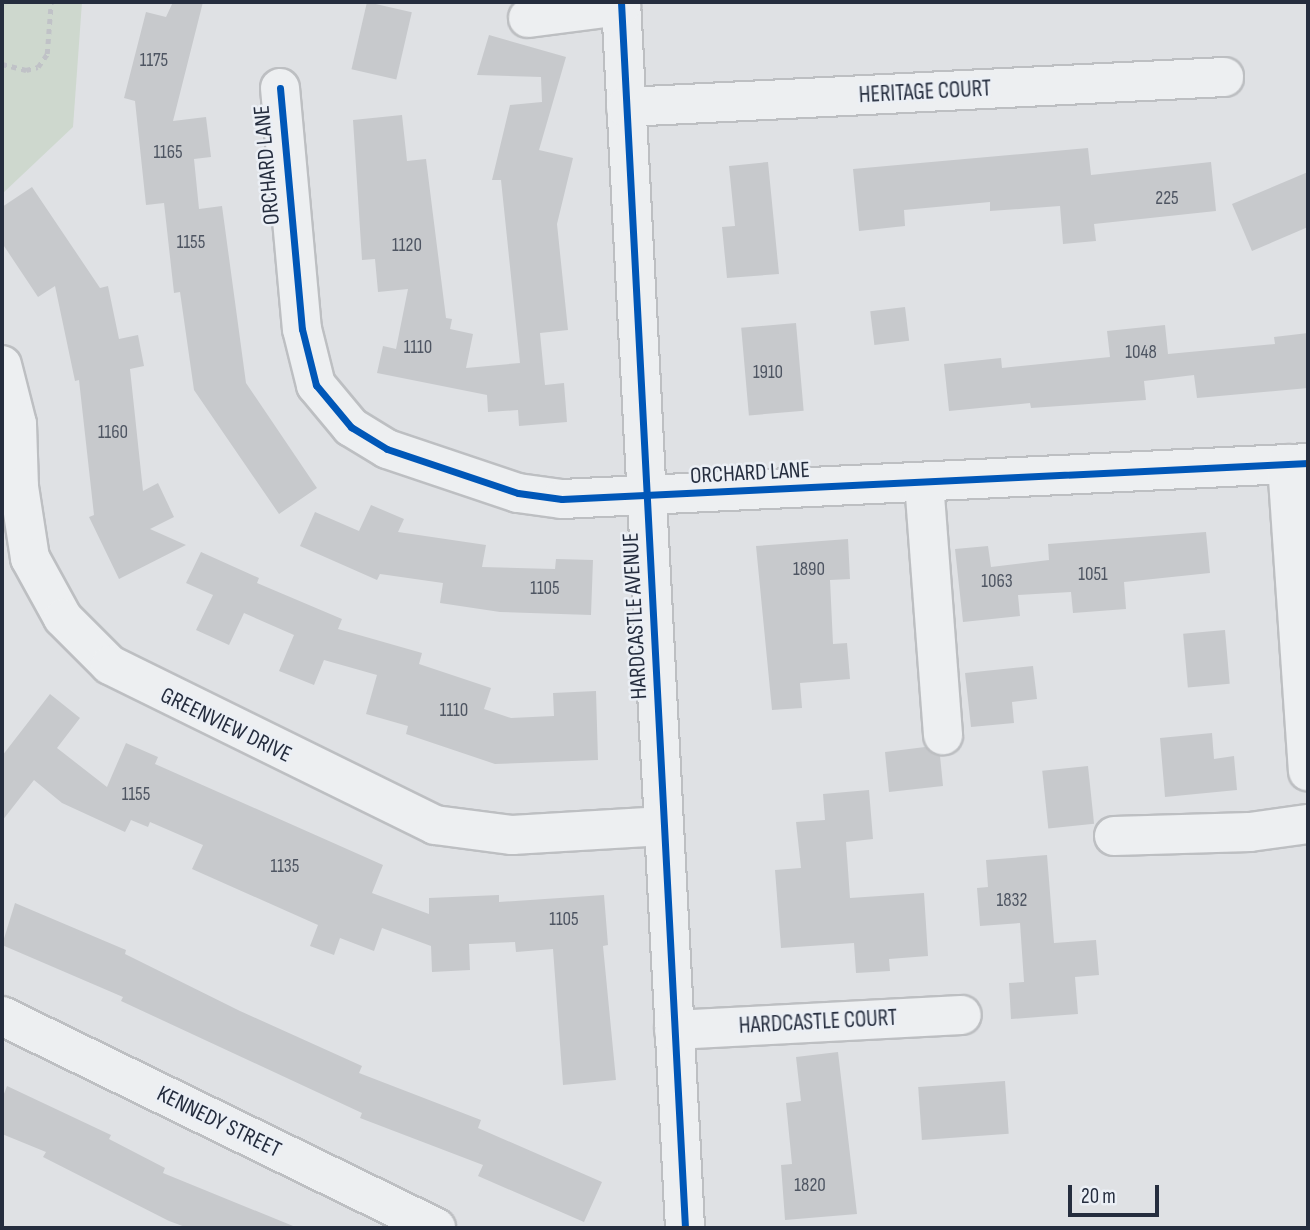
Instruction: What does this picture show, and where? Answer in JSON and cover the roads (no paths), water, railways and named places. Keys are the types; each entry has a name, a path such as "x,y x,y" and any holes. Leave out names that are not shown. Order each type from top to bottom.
{"street":[{"path":"528,18 621,4"},
{"name":"HARDCASTLE AVENUE","path":"621,4 649,498 685,1228"},
{"name":"HERITAGE COURT","path":"626,107 1224,77"},
{"name":"ORCHARD LANE","path":"280,88 302,329 316,385 351,427 387,449 518,494 562,499 649,498 1298,464"},
{"name":"GREENVIEW DRIVE","path":"2,365 17,424 19,487 30,558 63,618 110,664 435,825 512,835 664,826"},
{"path":"1298,464 1308,771"},
{"path":"924,482 943,735"},
{"path":"1114,836 1250,832 1308,824"},
{"name":"HARDCASTLE COURT","path":"674,1030 962,1015"},
{"name":"KENNEDY STREET","path":"2,1016 436,1228"}]}
